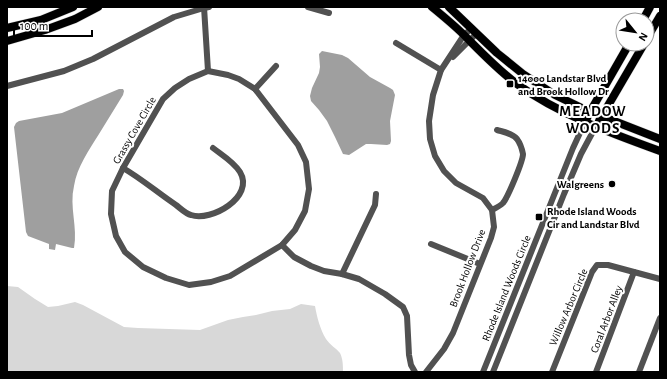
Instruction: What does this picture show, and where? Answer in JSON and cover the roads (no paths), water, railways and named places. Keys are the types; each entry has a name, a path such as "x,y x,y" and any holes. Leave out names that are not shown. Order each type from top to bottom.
{"main road":[{"path":"7,28 41,20 73,7"},
{"path":"7,41 45,30 75,19 98,7"},
{"path":"432,7 467,38 493,64 518,85 584,122 660,151"},
{"path":"449,7 497,53 523,74 555,95 590,112 660,139"},
{"path":"584,122 624,52"},
{"path":"596,126 639,52"}],"street":[{"path":"7,86 64,71 93,59 174,17 206,7 208,72"},
{"path":"308,7 329,13"},
{"path":"474,31 441,70 433,95 429,121 430,139 435,156 444,171 456,183 483,198 492,210 503,203 521,163 523,155 516,138 510,134 497,130"},
{"path":"396,43 441,70"},
{"path":"255,89 276,66"},
{"name":"Grassy Cove Circle","path":"208,72 234,77 255,89 298,145 306,162 309,189 305,211 295,230 282,245 230,276 211,282 189,284 166,278 143,267 125,252 116,236 111,214 112,191 123,168 163,99 175,88 189,79 208,72"},
{"name":"Rhode Island Woods Circle","path":"483,372 572,148 584,122"},
{"name":"Rhode Island Woods Circle","path":"493,372 567,187 581,154 596,126"},
{"path":"123,168 139,177 190,215 202,217 214,214 235,201 241,193 243,183 241,173 231,162 213,148"},
{"path":"342,274 375,205 376,194"},
{"name":"Brook Hollow Drive","path":"426,372 444,349 453,333 491,238 494,227 492,210"},
{"path":"431,244 480,264"},
{"path":"282,245 294,257 311,266 324,271 359,279 403,307 407,316 409,355 411,365 416,372"},
{"name":"Willow Arbor Circle","path":"552,372 592,272 597,266 608,265 660,279"},
{"name":"Coral Arbor Alley","path":"596,372 634,272"},
{"path":"639,372 660,318"}],"place":[{"name":"14000 Landstar Blvd and Brook Hollow Dr","path":"510,84"},
{"name":"Walgreens","path":"612,184"},
{"name":"Rhode Island Woods Cir and Landstar Blvd","path":"539,217"}],"district":[{"name":"MEADOW WOODS","path":"593,120"}]}
